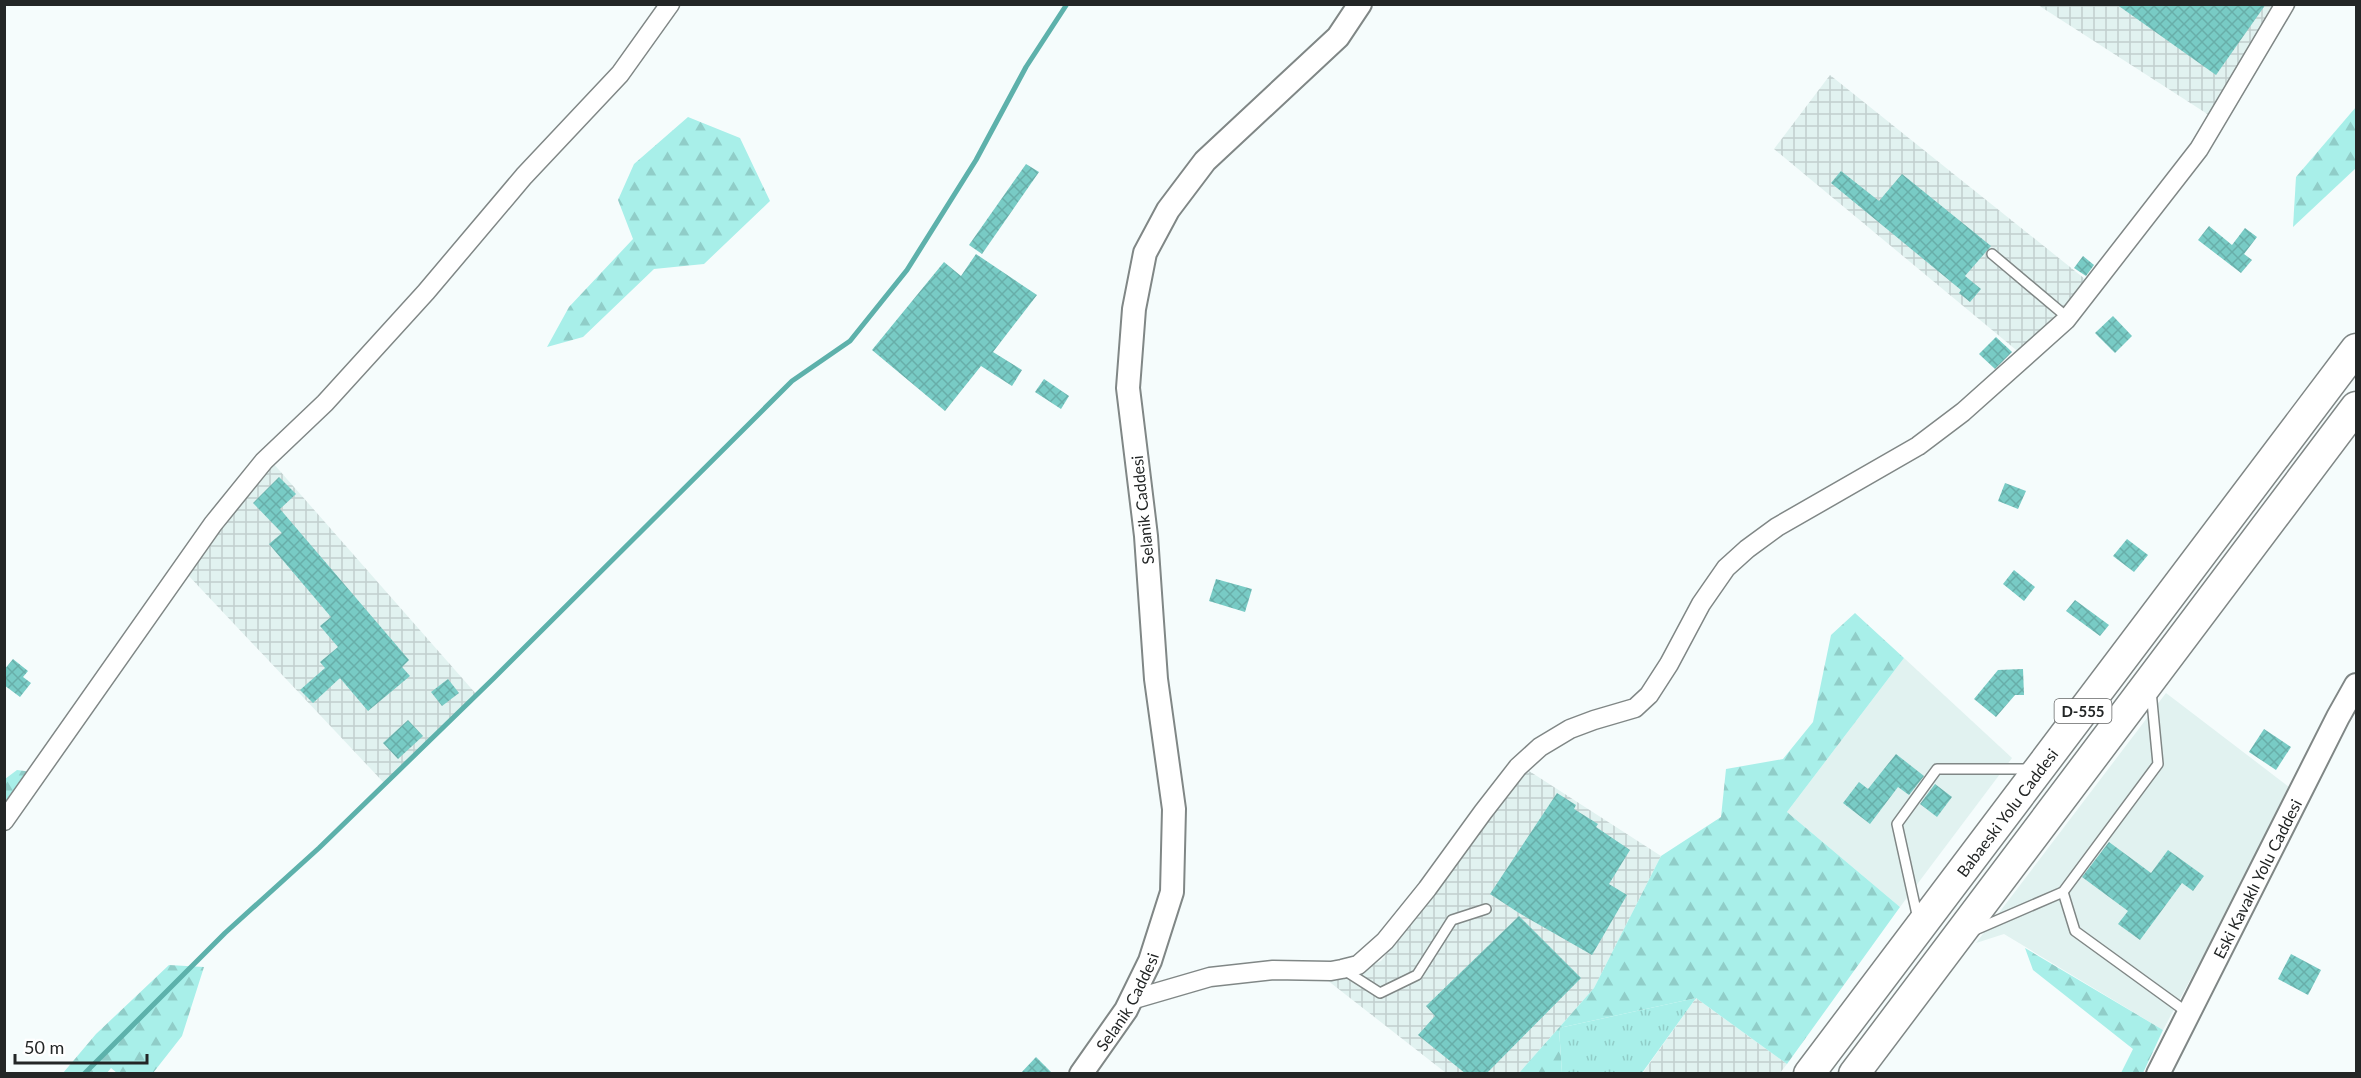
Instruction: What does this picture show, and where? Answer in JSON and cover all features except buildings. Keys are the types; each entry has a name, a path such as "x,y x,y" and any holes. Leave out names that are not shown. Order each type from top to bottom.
{"highway":[{"name":"Babaeski Yolu Caddesi","path":"1809,1074 2356,349"},
{"name":"D-555","path":"1854,1074 2356,407"}],"street":[{"path":"4,822 213,525 264,461 325,403 426,292 524,176 620,74 670,4"},
{"name":"Selanik Caddesi","path":"1081,1074 1131,1000 1150,961 1172,892 1174,809 1156,679 1146,536 1128,388 1134,309 1146,253 1168,210 1205,161 1338,37 1360,4"},
{"path":"1131,1000 1210,977 1273,970 1331,971 1358,965 1385,941 1518,767 1540,747 1569,729 1635,708 1649,695 1669,664 1701,604 1726,568 1746,549 1786,521 1918,447 1963,412 2068,318 2199,149 2285,4"},
{"name":"Eski Kavaklı Yolu Caddesi","path":"2158,1074 2356,685"}],"lane":[{"path":"1992,254 2068,318"},
{"path":"1957,938 2063,892 2158,764 2150,681"},
{"path":"1920,928 1897,824 1937,769 2039,769"},
{"path":"2063,892 2075,932 2188,1013"},
{"path":"1342,969 1380,993 1417,975 1452,920 1486,909"}],"shaded area":[{"path":"2038,5 2278,5 2212,117"},
{"path":"1830,75 2090,283 2021,354 1774,149"},
{"path":"272,462 477,695 385,784 187,574 221,524"},
{"path":"1904,658 2012,758 1900,907 1787,812"},
{"path":"2166,693 2293,790 2163,1030 2004,934 1976,943"},
{"path":"1526,769 1661,856 1594,988 1519,1073 1446,1073 1327,980 1381,961"},
{"path":"1696,998 1787,1064 1780,1073 1642,1074"}],"green space":[{"path":"2356,107 2356,168 2293,227 2296,177"},
{"path":"688,117 740,138 770,201 704,264 654,269 583,337 547,347 569,307 633,239 618,200 634,164"},
{"path":"1855,613 1904,658 1787,812 1900,907 1787,1064 1696,998 1559,1028 1562,1073 1519,1073 1594,988 1661,856 1721,817 1726,769 1783,759 1813,722 1831,635"},
{"path":"17,770 32,772 5,807 5,779"},
{"path":"2025,948 2163,1030 2143,1073 2121,1073 2133,1049 2033,970"},
{"path":"169,965 204,967 182,1036 153,1073 117,1073 111,1068 107,1073 63,1073 96,1034"},
{"path":"1696,998 1642,1073 1562,1073 1559,1028"}],"waterway":[{"path":"84,1074 225,933 319,848 494,678 792,381 850,341 907,270 976,160 1026,67 1067,4"}]}
